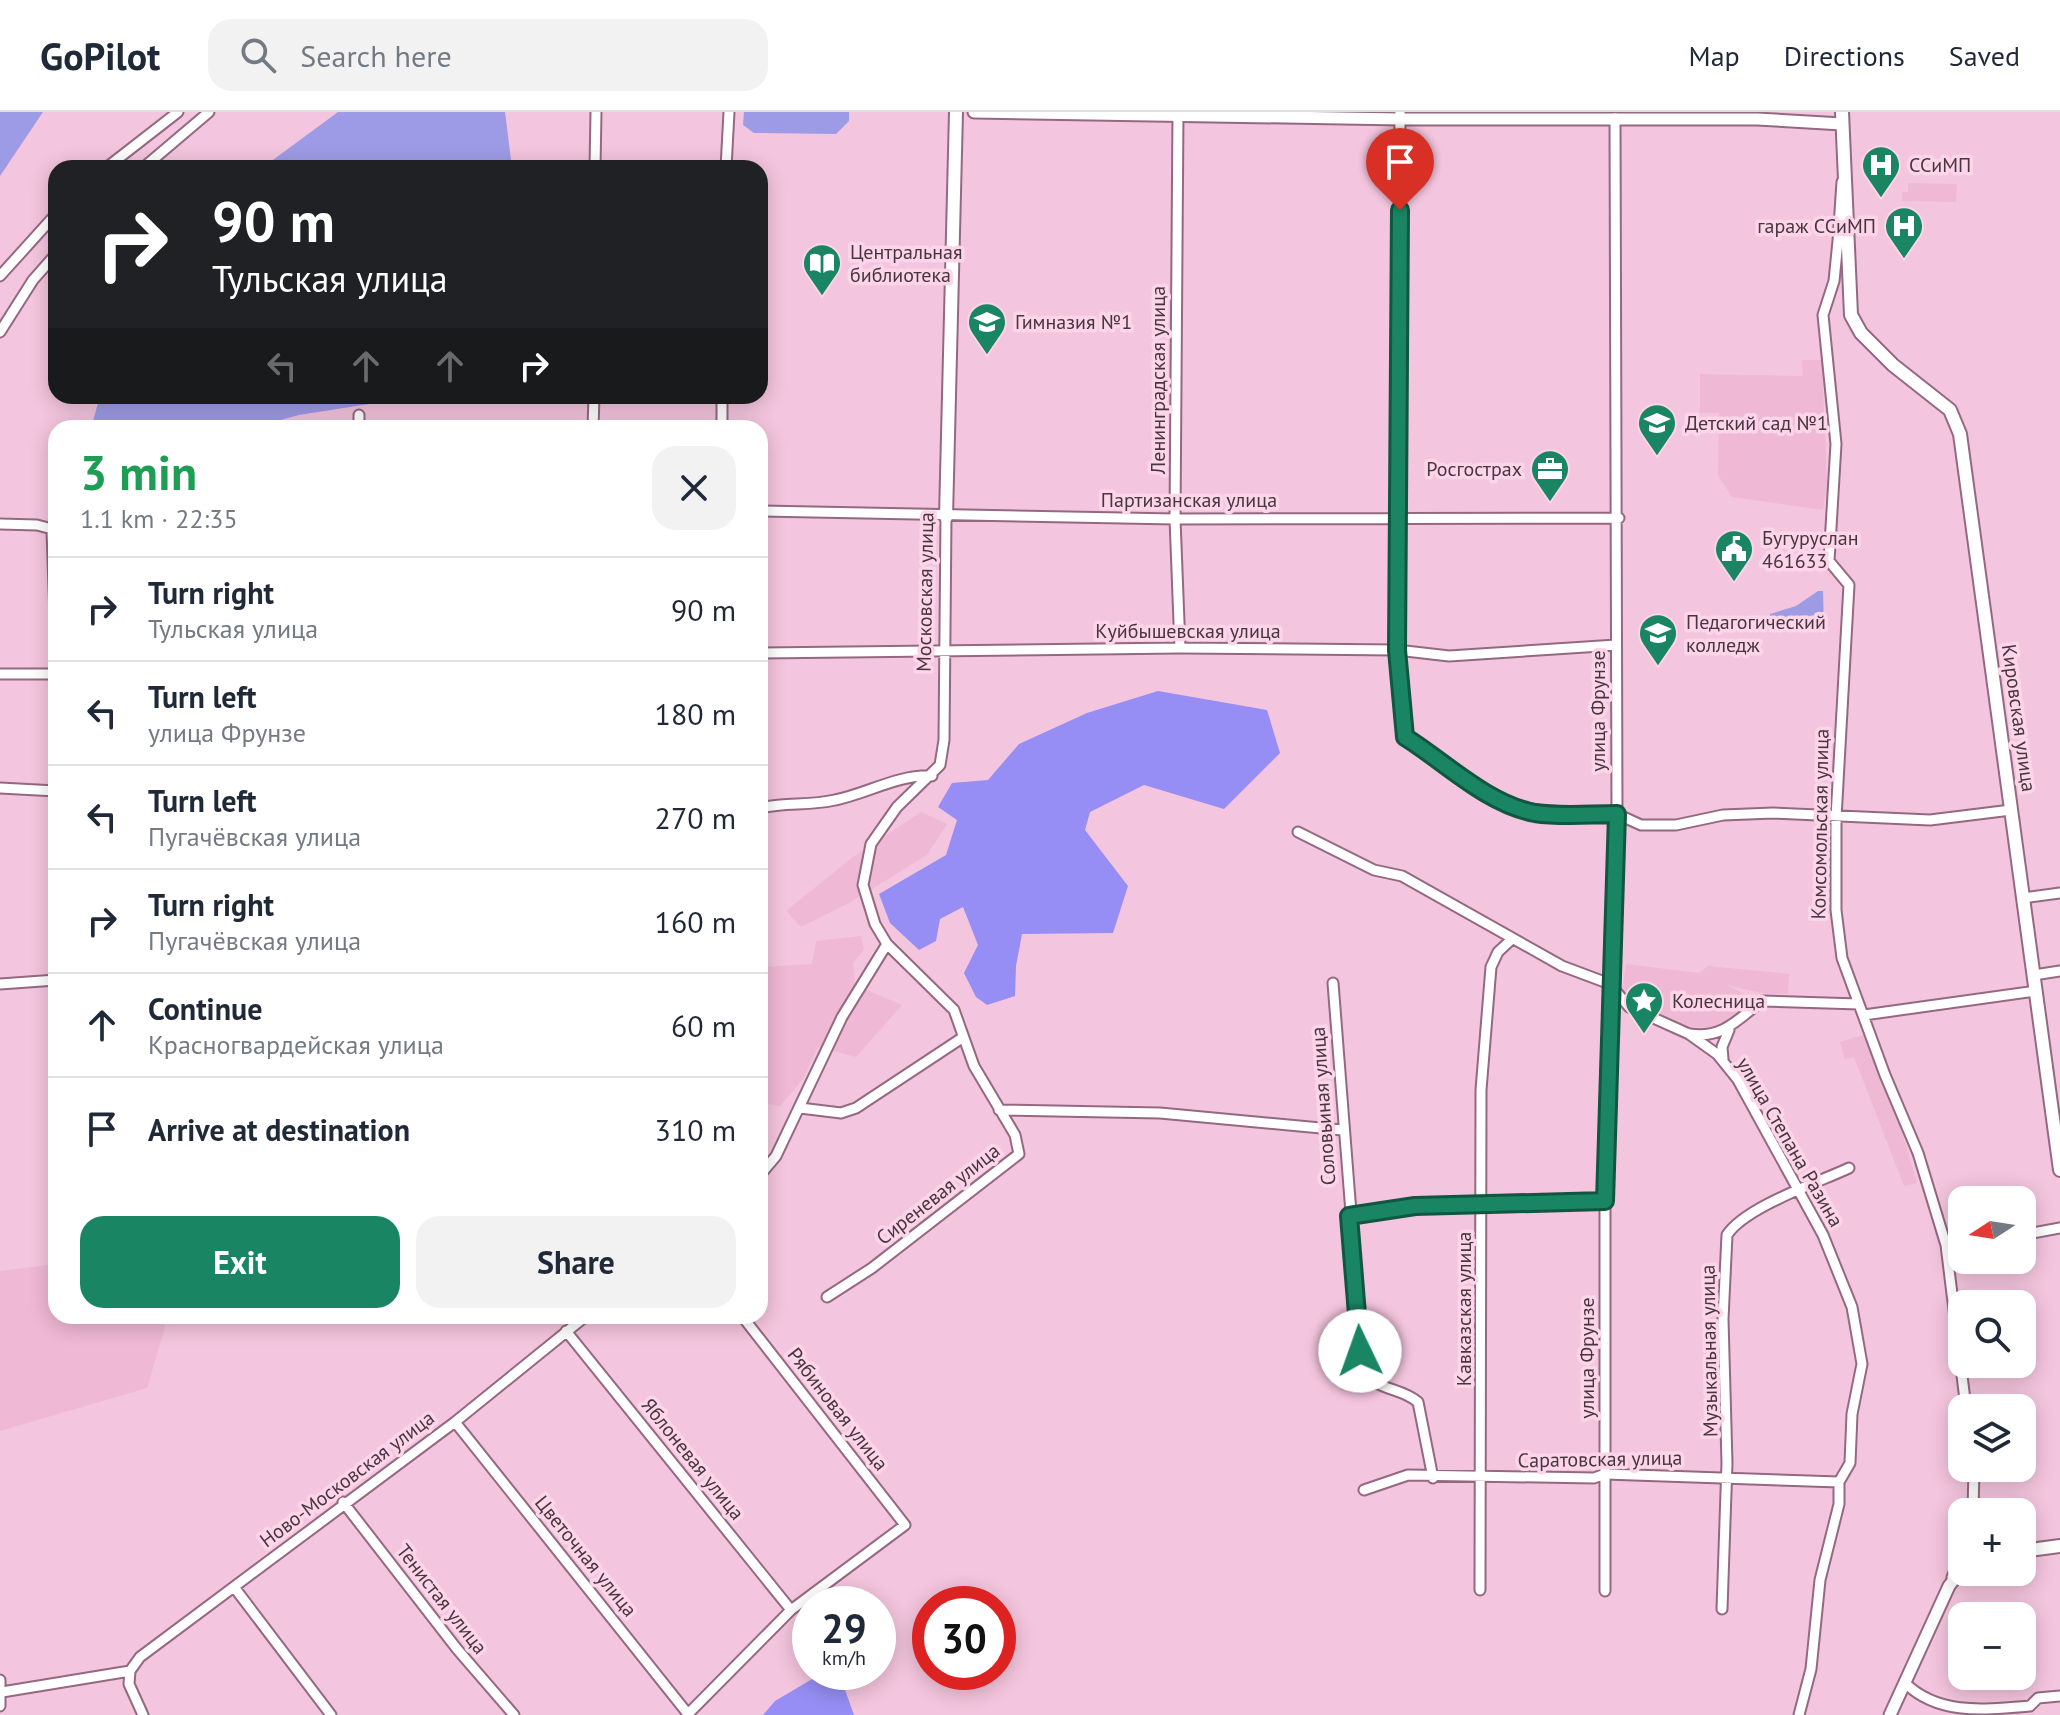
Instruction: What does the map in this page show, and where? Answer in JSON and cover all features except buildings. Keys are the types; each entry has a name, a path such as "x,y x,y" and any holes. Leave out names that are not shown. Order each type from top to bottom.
{"main road":[{"name":"Московская улица","path":"946,517 956,112"},
{"name":"Комсомольская улица","path":"1842,118 1842,237 1851,315"},
{"name":"Кировская улица","path":"1851,315 1861,333 1893,365 1950,410 1960,434 2036,991 2056,1109 2060,1170"},
{"path":"2036,1549 2060,1546"}],"street":[{"path":"116,160 178,112"},
{"path":"152,160 209,112"},
{"path":"595,160 596,112"},
{"path":"726,160 729,112"},
{"path":"974,112 1842,118"},
{"name":"Ленинградская улица","path":"1178,114 1175,519 1180,648"},
{"path":"1400,116 1397,650 1405,737 1468,780 1517,807 1536,813 1617,814 1641,825 1676,825 1736,814 1930,820 2011,810"},
{"name":"улица Фрунзе","path":"1605,1591 1605,1201 1617,814 1619,518 1615,118"},
{"path":"0,276 48,223"},
{"name":"Комсомольская улица","path":"1842,237 1834,281 1823,315 1836,444 1829,561 1849,585 1836,818 1836,910 1842,958 1918,1153 1946,1245 1964,1394"},
{"path":"0,332 33,280 48,263"},
{"path":"359,415 359,420"},
{"name":"Партизанская улица","path":"768,511 1175,519 1619,518"},
{"name":"Московская улица","path":"932,776 940,765 944,740 946,517"},
{"path":"0,524 48,528"},
{"name":"Куйбышевская улица","path":"768,653 1180,648 1397,650 1449,656 1616,645"},
{"path":"0,674 48,674"},
{"path":"768,806 820,803 871,792 906,777 932,776"},
{"path":"768,1166 800,1108 842,1017 887,944 875,924 863,885 871,844 897,807 932,776"},
{"path":"0,788 48,791"},
{"name":"улица Степана Разина","path":"1298,832 1374,870 1402,876 1562,966 1610,984 1629,1007 1689,1034 1723,1059 1738,1080 1844,1282 1862,1364 1852,1414 1850,1463 1839,1482 1839,1504 1820,1580 1811,1669 1799,1715"},
{"path":"2023,898 2060,893"},
{"name":"Кавказская улица","path":"1480,1590 1481,1090 1491,967 1498,952 1512,939"},
{"name":"Сиреневая улица","path":"827,1297 872,1268 1019,1154 1020,1145 962,1038 954,1010 887,944"},
{"path":"2034,975 2060,971"},
{"path":"0,984 48,980"},
{"name":"Соловьиная улица","path":"1333,983 1342,1130 1363,1366 1369,1380 1380,1388 1406,1394 1418,1402 1433,1478"},
{"path":"1864,1015 2036,991"},
{"path":"1723,1059 1722,1047 1729,1030 1762,1001 1859,1004"},
{"path":"1689,1034 1702,1036 1729,1030"},
{"path":"800,1108 841,1113 856,1108 962,1038"},
{"path":"999,1110 1160,1113 1342,1130"},
{"name":"Музыкальная улица","path":"1722,1609 1726,1477 1723,1319 1727,1235 1734,1224 1768,1204 1849,1168"},
{"path":"1349,1216 1415,1206 1481,1202 1605,1201"},
{"path":"2036,1232 2060,1228"},
{"name":"Ново-Московская улица","path":"130,1671 140,1657 343,1502 455,1422 575,1324"},
{"name":"Рябиновая улица","path":"748,1324 905,1525 791,1610"},
{"name":"Яблоневая улица","path":"566,1331 791,1610"},
{"name":"Цветочная улица","path":"455,1422 688,1714"},
{"name":"Саратовская улица","path":"1364,1490 1408,1475 1433,1478 1594,1478 1605,1474 1839,1482"},
{"name":"Тенистая улица","path":"343,1502 457,1649 514,1715"},
{"path":"1890,1715 1949,1586"},
{"path":"234,1587 331,1715"},
{"path":"688,1714 791,1610"},
{"path":"2,1692 130,1671 129,1684 143,1715"},
{"path":"0,1680 0,1706"},
{"path":"1905,1683 1918,1701 1946,1713 2029,1710 2038,1698 2060,1696"}],"shaded area":[{"path":"0,112 43,112 0,176"},
{"path":"338,112 505,112 511,160 273,160"},
{"path":"744,112 849,112 849,121 836,134 754,133 743,125"},
{"path":"1908,183 1957,184 1956,202 1902,201 1902,192 1908,192"},
{"path":"1802,360 1822,360 1827,484 1823,510 1732,497 1718,475 1719,413 1700,413 1700,374 1803,376"},
{"path":"98,404 369,404 281,420 93,420"},
{"path":"1818,591 1823,591 1824,629 1771,631 1770,614 1796,606"},
{"path":"1158,691 1267,710 1280,753 1224,809 1144,785 1090,812 1085,830 1128,886 1113,933 1022,934 1015,996 987,1005 976,997 964,973 978,945 963,907 940,919 936,941 919,950 890,923 879,894 946,855 957,820 938,807 952,783 988,780 1019,744 1087,713"},
{"path":"921,812 947,824 927,855 849,903 801,927 786,911 853,857"},
{"path":"861,936 864,950 853,963 855,985 902,1005 856,1057 818,1047 803,1079 780,1106 768,1104 768,967 812,964 816,941"},
{"path":"1626,964 1699,973 1708,966 1789,974 1788,994 1767,994 1726,985 1758,1000 1717,1028 1691,1027 1633,1007 1622,994"},
{"path":"1866,1034 1917,1183 1904,1186 1854,1057 1845,1059 1840,1042"},
{"path":"48,1265 48,1324 163,1324 165,1327 147,1388 0,1431 0,1271"},
{"path":"794,1690 845,1690 854,1715 763,1715 775,1701"}],"place":[{"name":"ССиМП","path":"1881,199"},
{"name":"гараж ССиМП","path":"1904,260"},
{"name":"Центральная библиотека","path":"822,297"},
{"name":"Гимназия №1","path":"987,356"},
{"name":"Детский сад №1","path":"1657,457"},
{"name":"Росгострах","path":"1550,503"},
{"name":"Бугуруслан 461633","path":"1734,583"},
{"name":"Педагогический колледж","path":"1658,667"},
{"name":"Колесница","path":"1644,1035"}],"route":[{"path":"1360,1351 1349,1216 1415,1206 1481,1202 1605,1201 1617,814 1536,813 1517,807 1468,780 1405,737 1403,688 1397,650 1400,210"}]}
